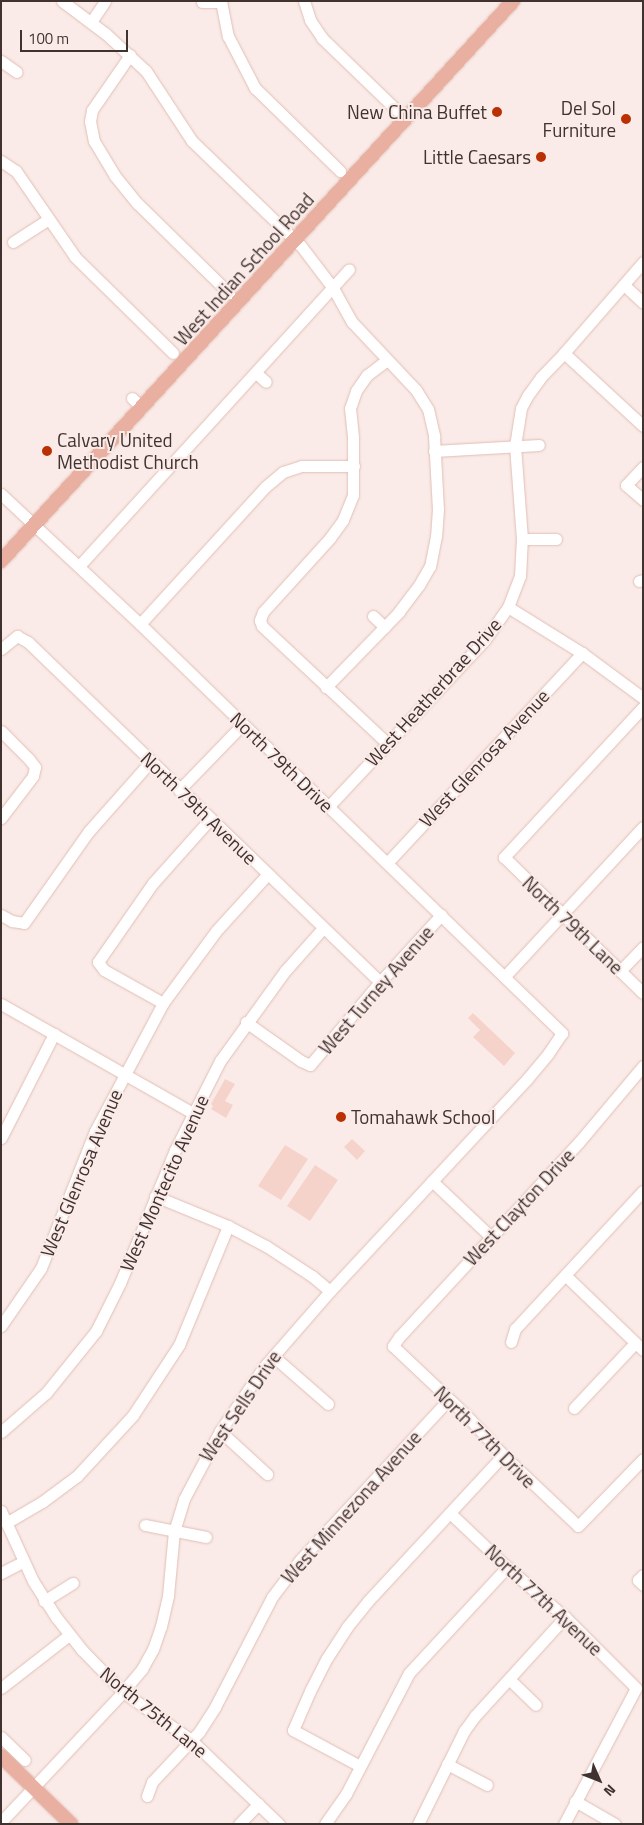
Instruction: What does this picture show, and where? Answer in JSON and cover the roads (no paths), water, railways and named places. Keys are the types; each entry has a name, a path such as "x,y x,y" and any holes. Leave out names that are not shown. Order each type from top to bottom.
{"main road":[{"name":"West Indian School Road","path":"1,561 513,1"},
{"path":"1,1756 71,1824"}],"street":[{"path":"62,1 91,22 130,55 150,77 184,130 202,152 296,240 333,288 352,322 416,390 428,409 433,431 438,509 436,536 430,566 419,585 385,627 326,687"},
{"path":"91,22 105,1"},
{"path":"304,1 310,20 322,38 406,119"},
{"path":"202,2 221,2 228,36 256,88 340,171"},
{"path":"130,55 92,110 90,120 94,141 115,176 137,203 229,293"},
{"path":"1,61 16,72"},
{"path":"1,161 16,171 64,244 90,274 173,353"},
{"path":"13,242 47,220"},
{"name":"West Heatherbrae Drive","path":"328,807 484,641 508,607 520,576 522,539 515,446 517,424 528,395 540,377 564,354 643,262"},
{"path":"79,566 349,269"},
{"path":"624,285 643,303"},
{"path":"564,354 643,426"},
{"path":"387,360 367,375 356,391 350,408 354,466 353,494 343,520 330,538 263,612 260,620 262,626 388,744"},
{"path":"256,373 266,382"},
{"path":"132,398 142,408"},
{"path":"434,451 539,445"},
{"path":"140,624 265,487 283,472 301,466 354,466"},
{"path":"643,467 626,485 643,500"},
{"name":"North 79th Drive","path":"1,494 140,624 242,725 562,1032"},
{"path":"522,539 556,539"},
{"path":"508,607 582,652 643,698"},
{"path":"373,616 385,627"},
{"name":"North 79th Avenue","path":"1,648 17,636 28,642 150,762 380,982"},
{"name":"West Glenrosa Avenue","path":"387,863 582,652"},
{"name":"North 79th Lane","path":"643,708 504,857 562,916 643,993"},
{"path":"179,790 242,725"},
{"path":"1,731 29,758 35,767 32,776 1,818"},
{"path":"1,915 12,921 24,923 89,831 150,762"},
{"path":"163,1003 104,970 98,962 153,883 210,819"},
{"path":"505,976 643,827"},
{"name":"West Glenrosa Avenue","path":"1,1326 41,1268 95,1131 163,1003 216,931 267,875"},
{"name":"West Turney Avenue","path":"246,1022 301,1061 310,1065 380,982 441,915"},
{"name":"West Montecito Avenue","path":"1,1432 46,1393 96,1331 120,1283 155,1196 193,1112 220,1062 246,1022 285,971 323,928"},
{"path":"620,971 643,947"},
{"path":"1,1004 193,1112"},
{"name":"West Sells Drive","path":"1,1822 124,1692 142,1668 153,1649 161,1626 168,1596 174,1531 184,1499 220,1431 272,1356 543,1060 562,1032"},
{"path":"1,1138 54,1034"},
{"name":"West Clayton Drive","path":"393,1346 399,1337 579,1142 643,1066"},
{"path":"432,1181 491,1237"},
{"path":"511,1342 515,1329 643,1192"},
{"path":"155,1196 228,1226 266,1246 330,1291"},
{"path":"6,1523 42,1502 77,1476 133,1415 179,1345 228,1226"},
{"path":"565,1275 639,1346 574,1408"},
{"name":"North 77th Drive","path":"393,1346 449,1399 502,1455 578,1526 643,1459"},
{"path":"272,1356 328,1404"},
{"name":"West Minnezona Avenue","path":"147,1796 152,1782 191,1740 215,1707 272,1597 300,1560 449,1399"},
{"path":"220,1431 267,1474"},
{"path":"360,1766 293,1730 327,1658 347,1627 368,1601 502,1455"},
{"name":"North 75th Lane","path":"1,1511 23,1562 44,1601 69,1634 124,1692 191,1740 279,1824"},
{"name":"North 77th Avenue","path":"450,1513 507,1567 565,1617 636,1688 575,1801"},
{"path":"145,1525 206,1537"},
{"path":"1,1573 23,1562"},
{"path":"324,1824 346,1794 409,1673 507,1567"},
{"path":"44,1601 73,1583"},
{"path":"418,1824 447,1764 475,1716 565,1617"},
{"path":"1,1688 69,1634"},
{"path":"509,1679 536,1705"},
{"path":"1,1737 25,1760"},
{"path":"447,1764 488,1785"},
{"path":"564,1824 575,1801 616,1824"},
{"path":"239,1824 258,1804"}],"place":[{"name":"New China Buffet","path":"497,112"},
{"name":"Del Sol Furniture","path":"626,119"},
{"name":"Little Caesars","path":"541,157"},
{"name":"Calvary United Methodist Church","path":"47,451"},
{"name":"Tomahawk School","path":"341,1117"}]}
